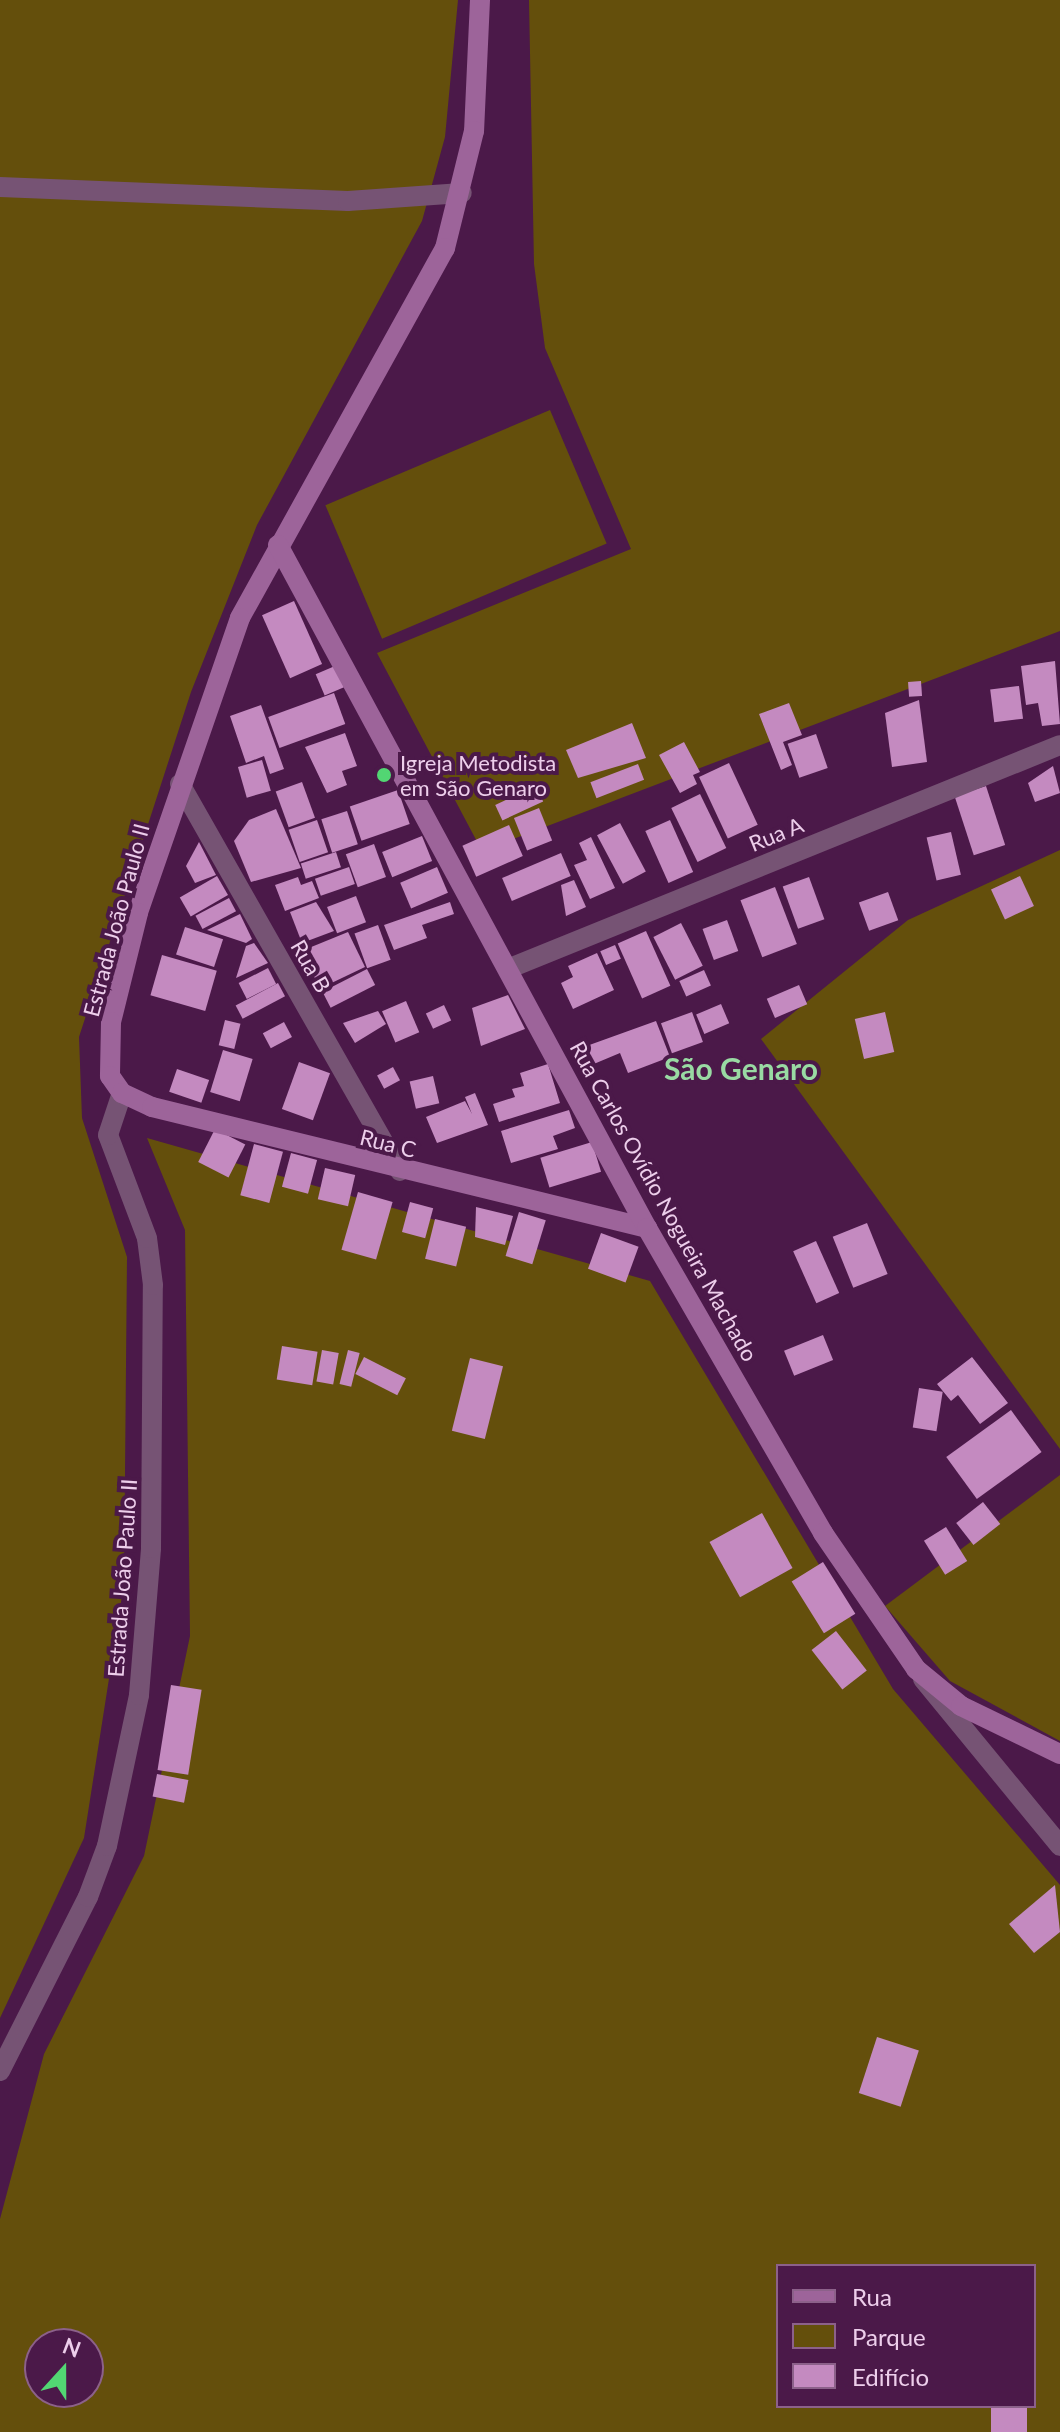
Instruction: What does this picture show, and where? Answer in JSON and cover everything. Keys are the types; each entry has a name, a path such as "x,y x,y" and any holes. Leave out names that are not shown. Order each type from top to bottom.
{"street":[{"name":"Estrada João Paulo II","path":"0,2071 93,1884 139,1695 151,1548 153,1285 147,1238 108,1135 122,1093 110,1076 111,1022 180,784 240,618 278,545 417,308 462,193 474,131 480,0"},
{"path":"0,187 348,201 462,193"},
{"name":"Rua Carlos Ovídio Nogueira Machado","path":"278,545 510,968 647,1228 823,1533 916,1669 1060,1846"},
{"name":"Rua A","path":"510,968 1060,745"},
{"name":"Rua B","path":"180,784 400,1171"},
{"name":"Rua C","path":"122,1093 400,1171 647,1228"},
{"path":"916,1669 961,1706 1060,1754"}],"green space":[{"path":"0,0 458,0 445,137 422,221 257,525 191,692 79,1037 82,1118 127,1257 124,1583 84,1838 0,2018"},
{"path":"529,0 1060,0 1060,631 482,851 377,653 631,549 545,348 534,264"},
{"path":"550,410 607,543 382,639 325,505"},
{"path":"1060,850 1060,1449 761,1039 908,920"},
{"path":"147,1138 650,1281 893,1689 1060,1885 1060,2432 0,2432 0,2219 44,2054 144,1856 190,1636 185,1230"},
{"path":"1060,1475 1060,1741 950,1681 885,1606"}],"building":[{"path":"294,601 322,664 290,678 262,615"},
{"path":"1055,661 1060,724 1042,726 1038,703 1026,705 1021,666"},
{"path":"335,666 344,687 325,695 316,674"},
{"path":"921,681 922,696 909,697 908,682"},
{"path":"1019,686 1023,719 994,722 990,690"},
{"path":"334,693 345,724 280,748 268,717"},
{"path":"919,700 927,762 892,767 885,713"},
{"path":"789,703 802,735 783,742 792,765 781,770 759,714"},
{"path":"261,705 284,769 270,774 264,756 246,763 230,716"},
{"path":"632,723 646,758 578,778 566,750"},
{"path":"345,733 357,766 342,771 347,785 327,793 305,747"},
{"path":"816,734 828,768 799,778 788,744"},
{"path":"684,742 700,772 693,775 697,784 680,793 659,755"},
{"path":"262,760 271,791 247,798 238,767"},
{"path":"729,763 758,825 728,839 699,777"},
{"path":"638,764 644,780 596,798 590,782"},
{"path":"1053,766 1060,793 1035,802 1028,783"},
{"path":"302,782 315,818 289,827 276,792"},
{"path":"536,786 543,801 502,820 495,805"},
{"path":"986,786 1005,845 974,855 955,796"},
{"path":"398,790 410,824 361,841 350,807"},
{"path":"700,794 726,848 698,862 671,808"},
{"path":"539,808 552,840 527,851 514,818"},
{"path":"276,809 301,868 251,882 234,841 249,820"},
{"path":"347,811 358,844 332,853 321,819"},
{"path":"317,820 328,852 300,862 289,830"},
{"path":"670,820 693,872 669,883 645,831"},
{"path":"620,823 646,872 623,884 597,835"},
{"path":"509,825 523,856 476,877 462,846"},
{"path":"951,832 961,875 937,880 927,838"},
{"path":"422,836 432,861 392,877 382,852"},
{"path":"591,837 615,888 590,899 574,865 587,860 579,843"},
{"path":"199,842 216,875 195,883 186,866"},
{"path":"374,844 386,877 358,887 346,854"},
{"path":"336,852 341,867 306,879 301,863"},
{"path":"561,853 571,876 512,901 502,878"},
{"path":"349,867 355,884 321,896 315,879"},
{"path":"437,867 448,893 411,908 400,883"},
{"path":"217,876 228,895 191,917 180,898"},
{"path":"1020,876 1034,906 1005,919 991,890"},
{"path":"298,877 301,885 312,881 319,898 285,911 275,885"},
{"path":"809,877 824,919 798,929 783,887"},
{"path":"574,880 586,907 566,916 561,885"},
{"path":"775,887 797,944 762,957 740,900"},
{"path":"888,892 898,920 869,931 859,903"},
{"path":"356,896 366,922 337,933 327,907"},
{"path":"229,898 236,911 202,929 195,916"},
{"path":"316,902 334,931 302,943 290,912"},
{"path":"450,902 454,914 422,925 427,938 394,950 384,925"},
{"path":"240,914 252,939 246,943 207,930"},
{"path":"727,920 738,951 714,960 703,929"},
{"path":"681,923 703,966 675,980 653,937"},
{"path":"378,925 391,960 367,968 355,934"},
{"path":"185,927 223,939 214,967 176,955"},
{"path":"646,931 670,986 642,998 618,944"},
{"path":"348,932 365,967 321,988 299,952"},
{"path":"254,943 268,963 236,978 246,946"},
{"path":"615,945 621,959 606,965 600,951"},
{"path":"597,953 614,990 573,1009 561,983 573,977 568,966"},
{"path":"162,955 217,971 205,1011 150,995"},
{"path":"268,968 276,984 247,999 239,983"},
{"path":"367,969 375,985 331,1008 322,992"},
{"path":"704,970 711,986 686,997 679,981"},
{"path":"278,983 285,996 243,1019 236,1006"},
{"path":"799,985 807,1004 775,1018 767,999"},
{"path":"508,995 525,1029 481,1046 472,1008"},
{"path":"406,1001 419,1032 395,1042 382,1011"},
{"path":"721,1004 729,1023 704,1034 696,1015"},
{"path":"444,1005 451,1020 433,1029 426,1013"},
{"path":"378,1011 386,1024 355,1043 343,1023"},
{"path":"692,1012 703,1042 672,1053 661,1023"},
{"path":"885,1012 894,1052 864,1059 855,1019"},
{"path":"225,1020 241,1024 234,1049 219,1045"},
{"path":"656,1021 670,1057 628,1073 620,1053 589,1066 581,1048"},
{"path":"284,1022 292,1037 271,1048 263,1033"},
{"path":"223,1050 253,1059 240,1101 210,1092"},
{"path":"299,1062 330,1073 313,1120 282,1109"},
{"path":"548,1064 560,1103 499,1122 493,1104 515,1097 512,1089 524,1086 520,1073"},
{"path":"393,1067 400,1080 384,1089 377,1075"},
{"path":"177,1069 209,1080 201,1103 169,1092"},
{"path":"433,1076 439,1103 416,1109 410,1081"},
{"path":"475,1093 488,1125 437,1143 426,1117 465,1101 472,1114 465,1097"},
{"path":"569,1110 575,1128 553,1136 558,1149 511,1163 501,1131"},
{"path":"215,1129 245,1144 228,1177 198,1162"},
{"path":"592,1142 601,1172 549,1187 540,1158"},
{"path":"254,1144 283,1152 269,1203 240,1195"},
{"path":"291,1153 317,1160 308,1194 282,1187"},
{"path":"325,1168 355,1175 348,1206 318,1199"},
{"path":"358,1192 393,1202 376,1260 341,1250"},
{"path":"410,1202 433,1208 425,1238 402,1232"},
{"path":"476,1207 513,1216 505,1245 475,1237"},
{"path":"519,1212 546,1220 532,1264 506,1256"},
{"path":"435,1219 466,1227 456,1267 425,1259"},
{"path":"867,1223 888,1274 853,1288 833,1237"},
{"path":"601,1233 639,1247 626,1282 588,1269"},
{"path":"816,1241 839,1293 816,1303 793,1251"},
{"path":"823,1335 833,1360 794,1376 784,1351"},
{"path":"282,1346 318,1352 312,1385 277,1380"},
{"path":"322,1350 339,1353 333,1384 316,1382"},
{"path":"348,1350 360,1353 351,1387 340,1384"},
{"path":"364,1357 406,1378 397,1395 355,1374"},
{"path":"972,1357 1008,1403 980,1424 958,1395 951,1401 937,1384"},
{"path":"470,1358 503,1366 485,1439 452,1431"},
{"path":"919,1388 943,1392 936,1431 913,1428"},
{"path":"1011,1410 1042,1452 977,1499 946,1457"},
{"path":"983,1502 1000,1524 973,1545 956,1523"},
{"path":"762,1513 793,1568 740,1597 710,1542"},
{"path":"946,1527 967,1561 945,1575 924,1541"},
{"path":"823,1562 855,1614 824,1633 792,1582"},
{"path":"836,1631 867,1670 842,1689 812,1650"},
{"path":"171,1685 202,1690 188,1775 158,1770"},
{"path":"157,1774 188,1780 184,1803 153,1797"},
{"path":"1055,1885 1060,1932 1034,1953 1009,1924"},
{"path":"877,2037 919,2051 901,2107 859,2093"},
{"path":"991,2408 1027,2408 1027,2432 991,2432"}],"place":[{"name":"Igreja Metodista em São Genaro","path":"384,775"}],"district":[{"name":"São Genaro","path":"741,1068"}]}
